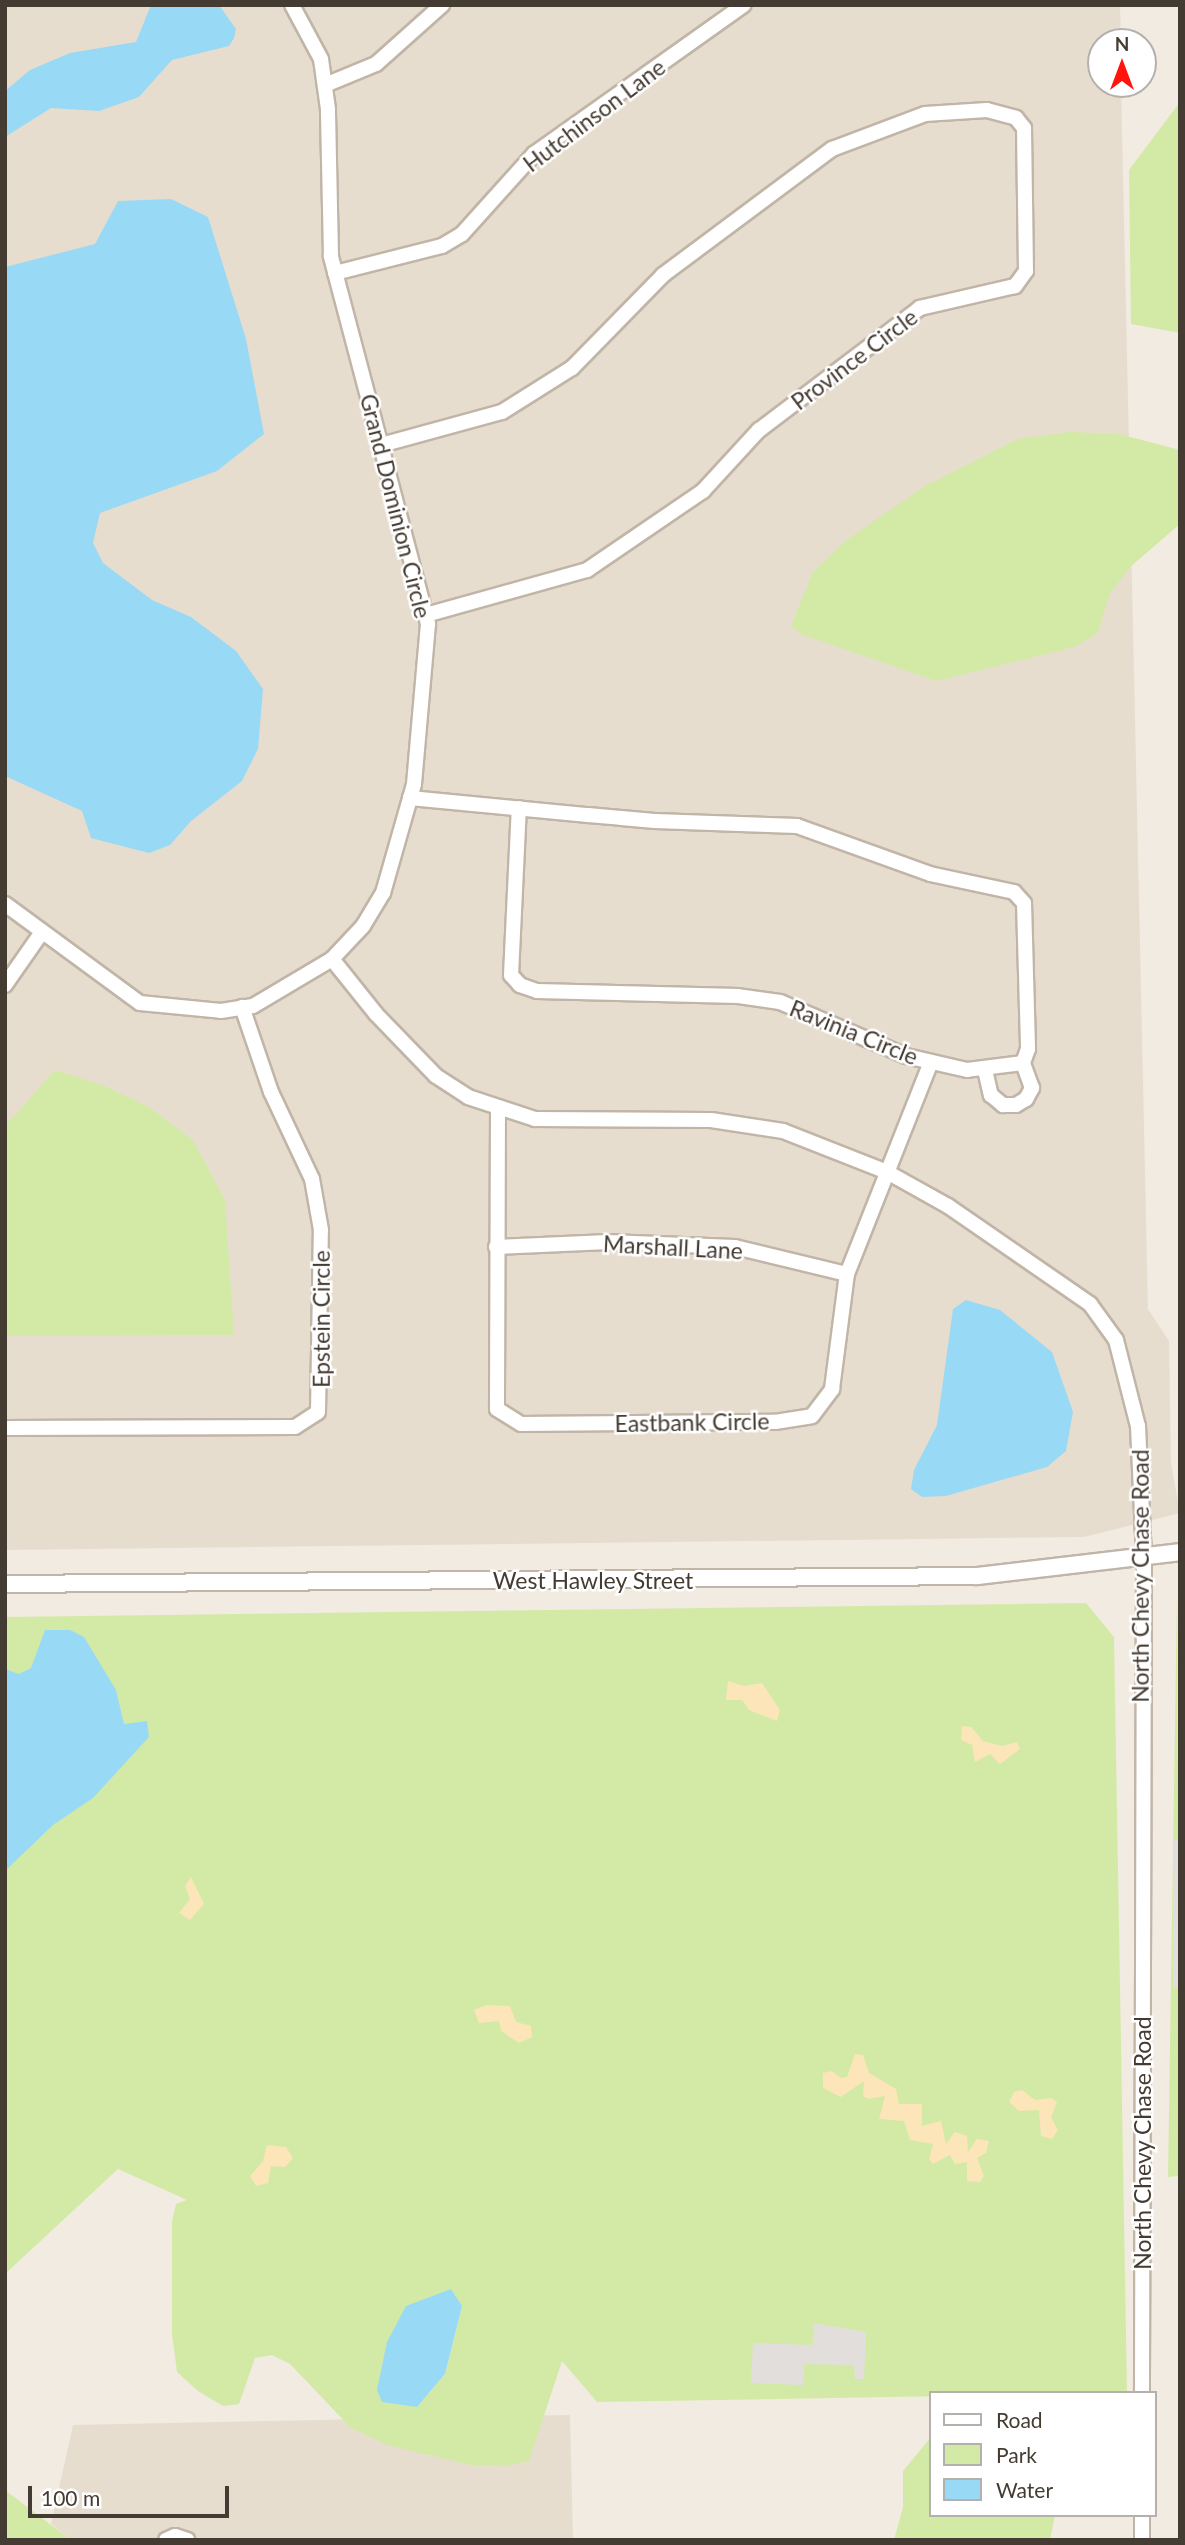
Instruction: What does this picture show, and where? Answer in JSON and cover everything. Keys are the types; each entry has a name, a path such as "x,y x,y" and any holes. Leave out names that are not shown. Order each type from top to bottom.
{"street":[{"name":"Grand Dominion Circle","path":"5,904 140,1003 221,1010 243,1007 284,991 332,959 363,926 383,893 410,798 426,615 331,256 325,85 321,59 292,5"},
{"path":"325,85 376,64 442,5"},
{"name":"Hutchinson Lane","path":"335,274 442,246 462,234 534,154 744,5"},
{"name":"Province Circle","path":"381,445 502,412 572,368 663,275 832,149 925,114 987,110 1016,118 1024,128 1026,271 1015,286 920,308 759,429 703,491 587,570 426,615"},
{"path":"410,798 655,821 797,826 930,874 1014,892 1024,903 1028,1049 1023,1063 1032,1087 1026,1099 1016,1105 1003,1105 991,1095 985,1070"},
{"name":"Ravinia Circle","path":"519,808 511,975 520,985 537,990 738,996 780,1002 906,1056 985,1070 1023,1063"},
{"path":"5,985 42,932"},
{"name":"North Chevy Chase Road","path":"332,959 376,1014 436,1076 498,1110 535,1119 711,1120 771,1129 887,1172 948,1206 1090,1304 1116,1340 1138,1426 1144,1558 1142,2391"},
{"name":"Epstein Circle","path":"5,1428 295,1427 318,1412 321,1230 312,1179 271,1092 243,1007"},
{"name":"Eastbank Circle","path":"498,1110 497,1409 521,1424 775,1422 812,1416 832,1389 847,1274 931,1062"},
{"name":"Marshall Lane","path":"496,1247 608,1242 734,1247 847,1274"},
{"name":"West Hawley Street","path":"5,1584 977,1576 1180,1552"},
{"path":"1142,2517 1142,2540"},
{"path":"166,2540 175,2536 187,2540"}],"shaded area":[{"path":"5,5 1120,5 1121,28 1087,28 1087,98 1121,98 1148,1309 1169,1341 1171,1463 1180,1513 1084,1537 5,1550"},
{"path":"1173,1840 1180,1840 1180,1988 1173,1988"},
{"path":"814,2323 866,2332 864,2379 855,2379 854,2365 804,2364 803,2385 751,2383 753,2343 813,2345"},
{"path":"570,2415 573,2540 71,2540 51,2524 73,2425"}],"green space":[{"path":"1180,102 1180,333 1131,324 1129,170"},
{"path":"1070,432 1119,434 1180,450 1180,524 1130,567 1109,595 1098,633 1075,647 936,681 803,635 791,626 813,572 845,541 925,486 1018,439"},
{"path":"55,1070 102,1085 149,1107 193,1140 225,1200 234,1335 5,1336 5,1126"},
{"path":"1177,1594 1180,2176 1168,2177"},
{"path":"1086,1603 1114,1637 1127,2391 930,2391 930,2396 597,2402 562,2361 529,2461 505,2466 470,2465 387,2445 351,2428 290,2364 272,2355 255,2358 239,2404 223,2406 198,2391 177,2372 172,2334 172,2221 176,2204 187,2200 118,2169 5,2274 5,1617","holes":["462,2306 445,2374 417,2407"]},
{"path":"930,2438 930,2517 1055,2517 1050,2540 894,2540 903,2507 903,2471"},
{"path":"5,2490 71,2540 5,2540"}],"sand":[{"path":"728,1681 744,1686 762,1683 780,1710 777,1721 749,1710 742,1700 726,1700"},
{"path":"962,1726 971,1727 983,1741 1002,1746 1017,1742 1020,1749 1000,1764 990,1754 975,1762 972,1745 961,1740"},
{"path":"191,1877 204,1904 190,1920 179,1913 190,1899 185,1886"},
{"path":"486,2005 510,2006 516,2022 531,2026 532,2037 519,2043 501,2031 499,2021 479,2023 474,2010"},
{"path":"855,2054 863,2055 869,2073 896,2089 899,2104 922,2104 922,2126 941,2121 946,2144 955,2132 967,2136 968,2152 977,2139 989,2141 986,2153 977,2158 984,2176 980,2182 967,2181 967,2162 955,2164 950,2155 933,2164 929,2159 933,2144 910,2140 904,2121 879,2119 885,2096 868,2099 863,2096 864,2081 841,2097 823,2088 823,2073 832,2071 841,2078 847,2077"},
{"path":"1022,2090 1035,2100 1051,2098 1057,2102 1051,2117 1058,2130 1052,2139 1041,2136 1039,2110 1019,2111 1009,2102 1014,2092"},
{"path":"267,2145 286,2147 293,2158 285,2167 271,2166 268,2183 256,2186 250,2176 263,2161"}],"water":[{"path":"151,5 219,5 236,29 234,38 229,46 172,60 139,97 99,111 51,108 5,137 5,91 30,70 70,53 136,42"},
{"path":"171,199 208,217 246,339 264,434 217,471 100,513 93,543 103,563 152,600 191,617 236,651 263,689 258,749 242,781 191,821 170,845 149,853 91,838 82,811 5,776 5,267 95,244 118,201"},
{"path":"966,1300 1000,1310 1052,1352 1073,1412 1066,1451 1047,1467 946,1496 922,1497 911,1489 914,1470 937,1425 953,1309"},
{"path":"45,1630 70,1630 84,1637 116,1690 124,1724 147,1721 149,1737 93,1798 53,1825 5,1871 5,1669 19,1674 31,1668"},
{"path":"451,2289 462,2306 445,2374 417,2407 382,2402 377,2390 387,2342 406,2306"}]}
